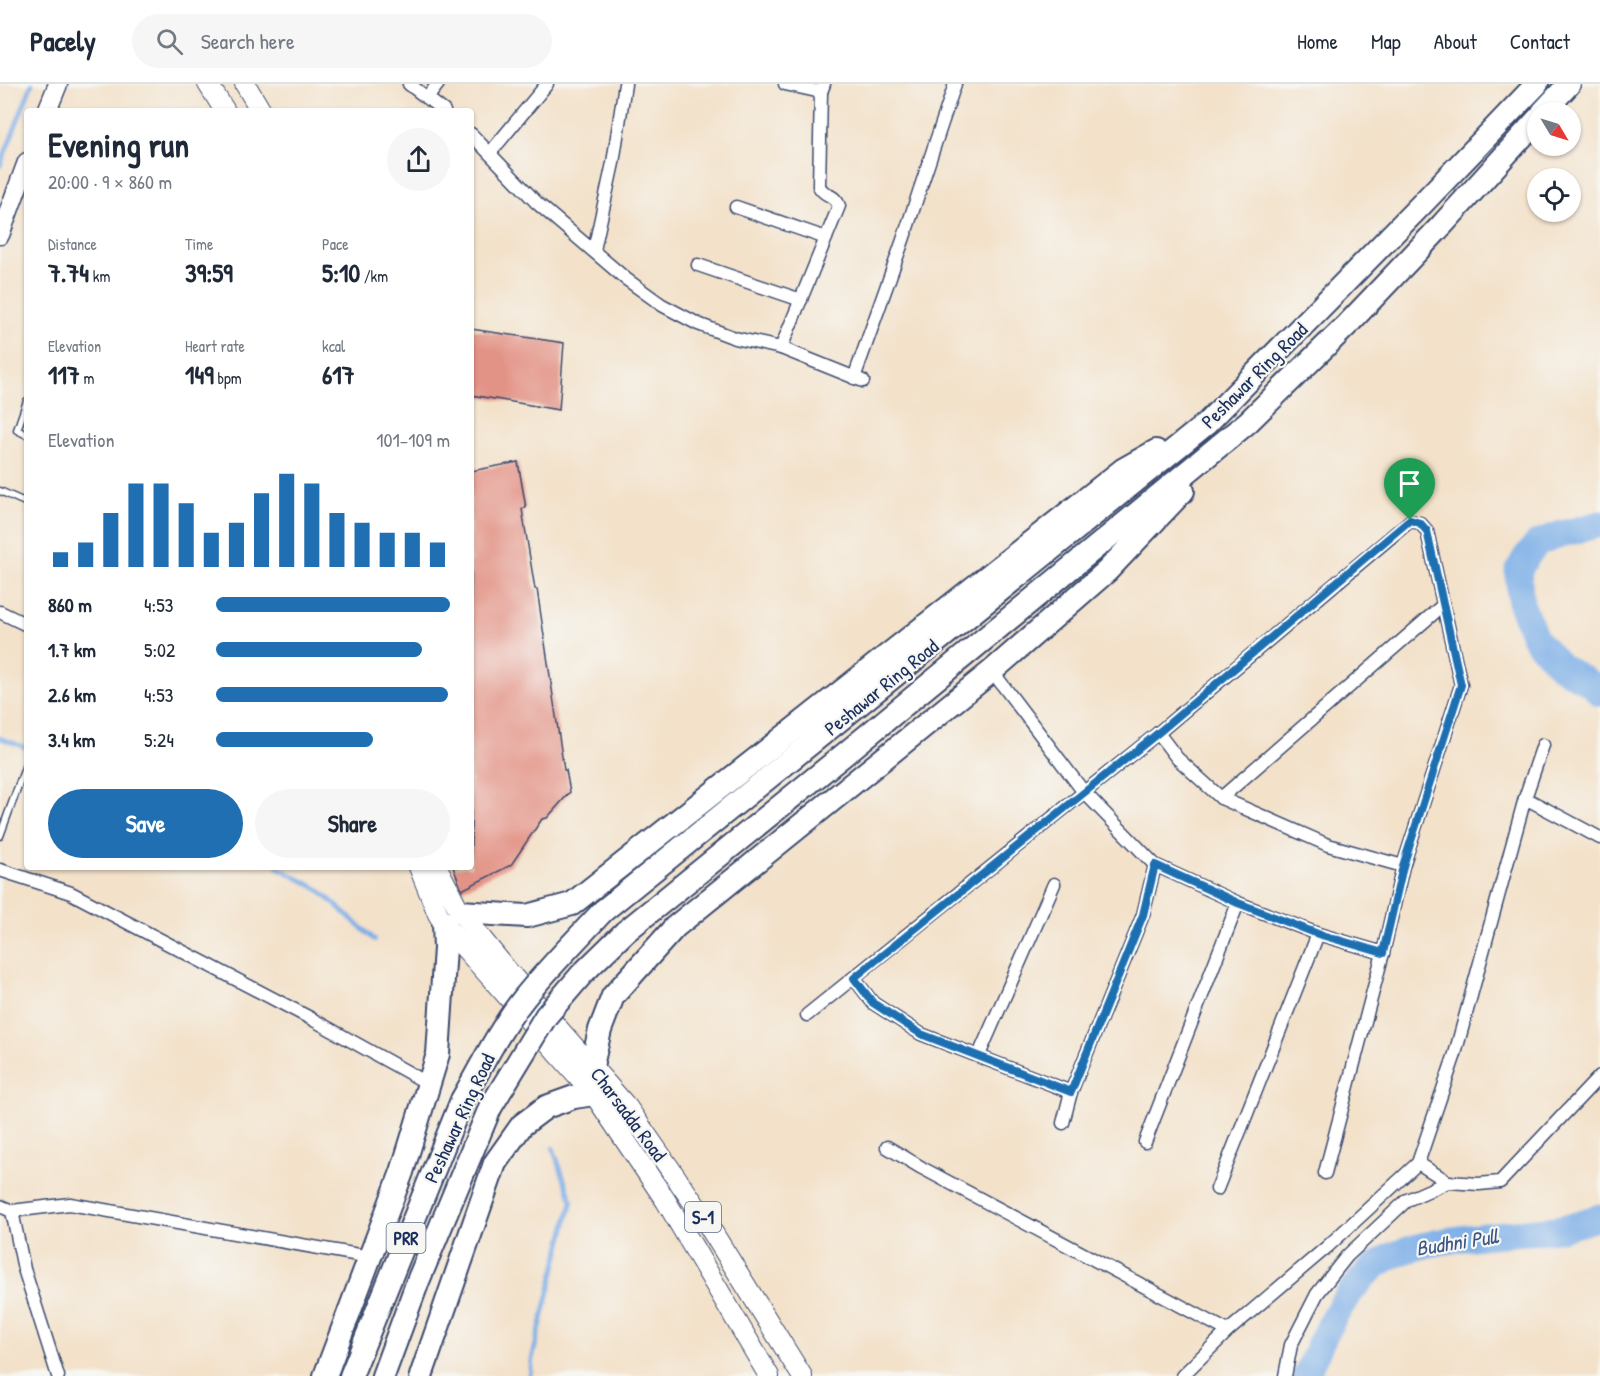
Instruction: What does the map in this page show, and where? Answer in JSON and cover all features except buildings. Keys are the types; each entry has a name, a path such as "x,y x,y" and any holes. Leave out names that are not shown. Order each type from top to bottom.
{"highway":[{"name":"Peshawar Ring Road","path":"351,1376 462,1100 491,1048 524,998 562,954 603,911 1206,424 1537,84"},
{"path":"1552,102 1569,84"},
{"name":"Peshawar Ring Road","path":"383,1376 418,1281 490,1108 546,1016 582,974 625,932 837,761 1248,422 1442,225 1527,131"},
{"path":"592,1066 600,1030 613,996 675,927 992,671 1107,572 1248,422"},
{"path":"325,1376 402,1172 438,1054 445,948 452,918 527,916 572,904 1124,469 1206,424"},
{"path":"421,1376 495,1163 522,1125 546,1107 594,1094"}],"main road":[{"path":"208,84 223,108"},
{"path":"245,84 259,108"},
{"name":"Charsadda Road","path":"420,870 438,914 452,918 506,969 627,1107 700,1212 802,1376"},
{"name":"Charsadda Road","path":"438,870 452,918 594,1094 666,1201 769,1376"}],"street":[{"path":"48,108 58,84"},
{"path":"409,84 440,108"},
{"path":"426,98 438,84"},
{"path":"594,250 613,163 625,84"},
{"path":"781,348 839,206 837,199 821,190 819,186 823,88 785,84"},
{"path":"474,137 537,203 626,279 662,305 698,324 735,338 781,348 859,380 955,84"},
{"path":"490,153 543,85"},
{"path":"0,235 24,170"},
{"path":"736,207 826,238"},
{"path":"698,266 801,300"},
{"path":"807,1016 1083,791 1158,733 1410,520 1420,523 1427,531 1461,685 1403,866 1383,953 1325,1173"},
{"path":"1221,798 1442,606"},
{"path":"0,612 24,624"},
{"path":"992,671 1083,791 1155,865 1238,903 1318,934 1383,953"},
{"path":"1158,733 1177,758 1221,798 1328,845 1403,866"},
{"path":"1182,1376 1228,1331 1328,1246 1418,1163 1455,1054 1525,798 1543,745"},
{"path":"1525,798 1600,838"},
{"path":"1063,1122 1071,1092 1143,915 1155,865"},
{"path":"0,870 71,894 310,1018 429,1083"},
{"path":"979,1055 1054,884"},
{"path":"1145,1142 1238,903"},
{"path":"1216,1189 1318,934"},
{"path":"854,978 873,1003 921,1034 1071,1092"},
{"path":"1286,1376 1292,1346 1317,1294 1347,1256 1407,1200 1448,1182 1479,1184 1500,1182 1600,1076"},
{"path":"887,1147 922,1168 1228,1331"},
{"path":"1418,1163 1448,1182"},
{"path":"0,1206 12,1212 70,1204 370,1257"},
{"path":"12,1212 24,1269 58,1376"}],"lane":[{"path":"24,410 17,430 24,434"},
{"path":"0,491 24,502"},
{"path":"0,836 24,770"}],"waterway":[{"path":"0,166 32,84"},
{"name":"Budhni Pull","path":"1600,524 1538,543 1518,571 1521,604 1536,640 1560,666 1591,684 1600,693"},
{"path":"0,738 24,747"},
{"path":"283,870 318,889 375,940"},
{"path":"530,1376 532,1359 572,1201 553,1148"},
{"name":"Budhni Pull","path":"1306,1376 1333,1318 1351,1291 1373,1268 1389,1257 1434,1243 1556,1229 1600,1217"}],"route":[{"path":"1410,520 1420,523 1427,531 1461,685 1403,866 1383,953 1318,934 1238,903 1155,865 1143,915 1071,1092 921,1034 873,1003 854,978 1083,791 1158,733 1410,520"}]}
